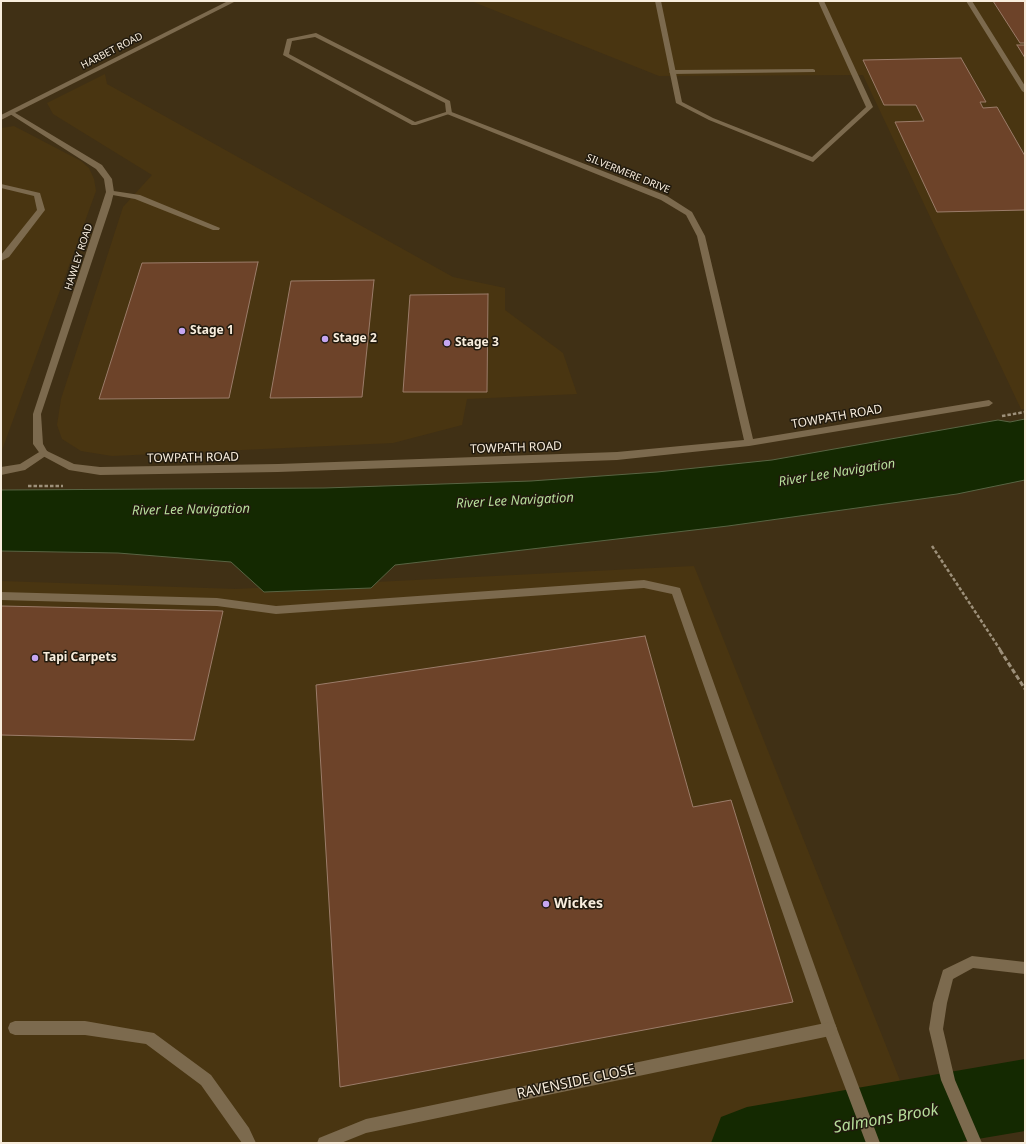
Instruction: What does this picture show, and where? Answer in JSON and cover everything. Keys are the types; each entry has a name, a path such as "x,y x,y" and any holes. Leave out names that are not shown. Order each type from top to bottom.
{"street":[{"name":"HARBET ROAD","path":"1,118 232,1"},
{"path":"658,1 679,103 711,120 813,160 870,107 821,1"},
{"path":"969,1 1025,91"},
{"path":"316,35 448,102 449,113 414,124 286,56 289,40 316,35"},
{"path":"672,72 813,71"},
{"path":"12,112 99,167 108,179 110,192 137,197 216,228"},
{"name":"SILVERMERE DRIVE","path":"449,113 664,198 689,214 701,236 749,443"},
{"path":"1,186 38,195 41,210 6,255 1,258"},
{"name":"HAWLEY ROAD","path":"44,453 38,444 37,414 110,192"},
{"name":"TOWPATH ROAD","path":"44,453 72,467 100,471 278,468 617,456 749,443 989,403"},
{"path":"1,471 22,467 44,453"},
{"path":"1,596 217,602 276,610 644,584 676,591 830,1029 873,1143"},
{"path":"974,1142 948,1080 936,1029 940,1003 948,975 972,962 1025,968"},
{"path":"15,1028 85,1028 149,1038 206,1080 244,1132 249,1143"},
{"name":"RAVENSIDE CLOSE","path":"324,1143 366,1126 830,1029"}],"path":[{"path":"932,546 1025,689"}],"shaded area":[{"path":"471,1 1025,1 1025,409 1021,409 863,75 659,76"},
{"path":"105,74 107,84 453,277 505,288 505,310 563,353 577,394 467,399 462,425 393,443 112,456 81,451 62,439 57,425 61,399 123,207 152,175 53,114 47,103"},
{"path":"14,126 81,161 89,168 94,179 96,191 1,453 1,128"},
{"path":"694,566 925,1143 1,1143 1,581 236,589"}],"water":[{"name":"River Lee Navigation","path":"1025,419 1025,480 957,494 728,526 395,565 371,588 264,592 231,562 118,553 1,551 1,490 324,488 531,481 657,472 772,460 998,420 1010,422"}],"building":[{"path":"993,1 1025,1 1025,43 1020,43"},
{"path":"1017,45 1025,45 1025,58"},
{"path":"961,58 986,102 980,102 983,108 997,107 1025,156 1025,210 937,212 895,122 924,121 916,105 884,105 863,60"},
{"name":"Stage 1","path":"258,262 229,398 99,399 142,263"},
{"name":"Stage 2","path":"374,280 362,397 270,398 291,281"},
{"name":"Stage 3","path":"488,294 487,392 403,392 410,295"},
{"path":"1,606 223,611 194,740 1,735"},
{"name":"Wickes","path":"645,636 693,807 731,800 793,1002 340,1087 316,685"}],"waterway":[{"name":"Salmons Brook","path":"747,1143 1025,1095"}],"place":[{"name":"Stage 1","path":"182,331"},
{"name":"Stage 2","path":"325,339"},
{"name":"Stage 3","path":"447,343"},
{"name":"Tapi Carpets","path":"35,658"},
{"name":"Wickes","path":"546,904"}]}
